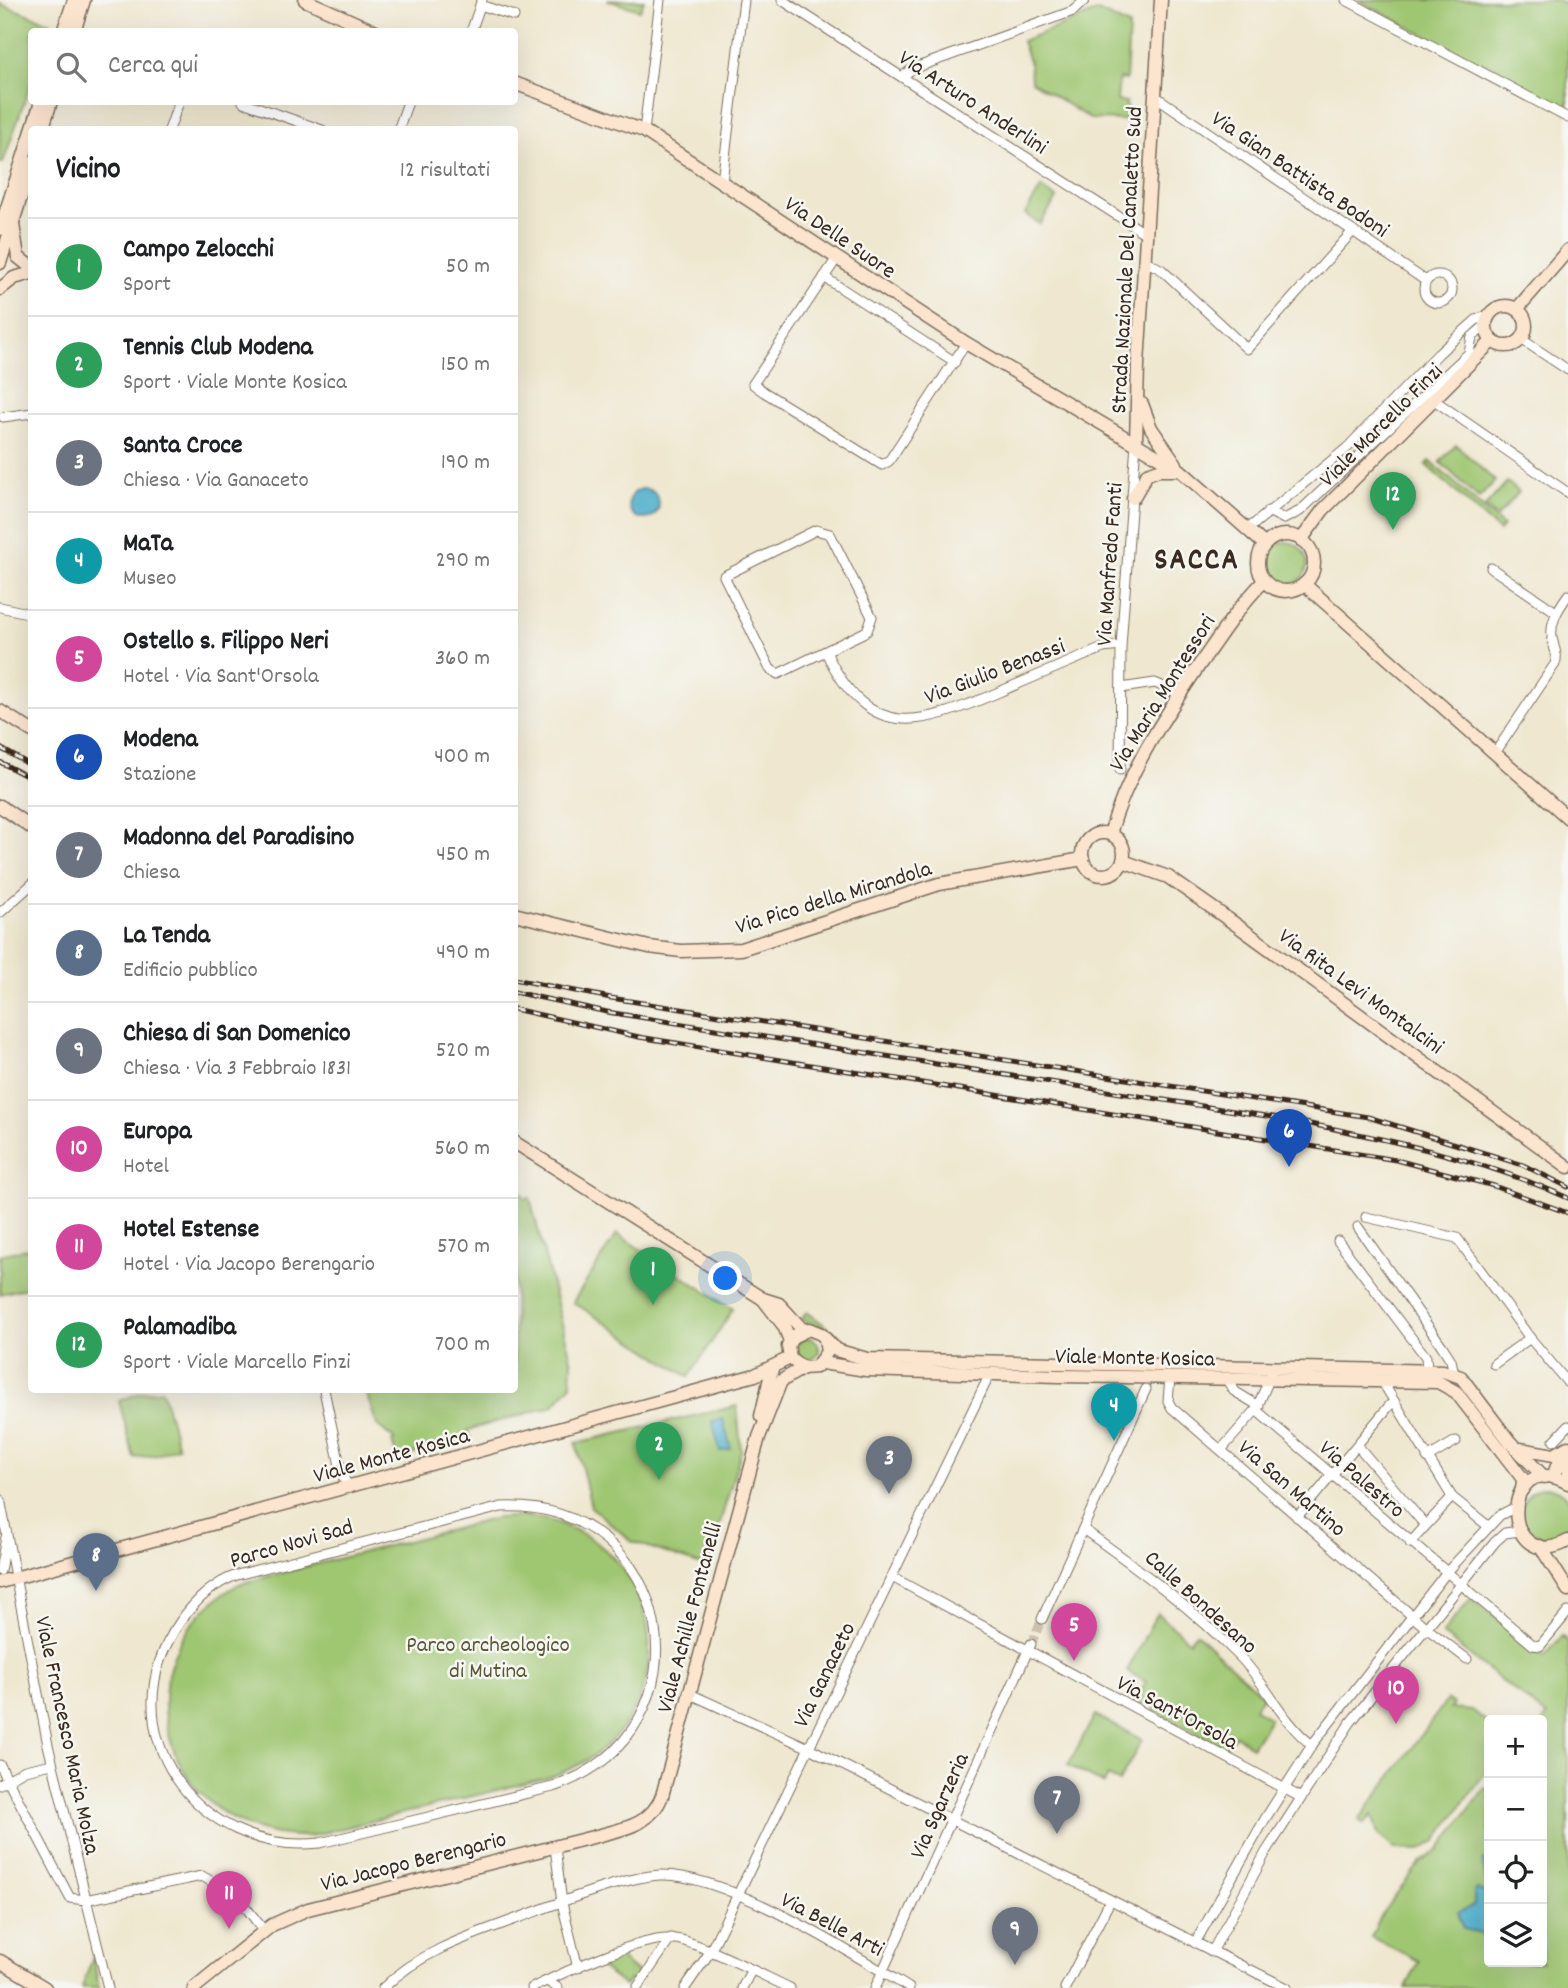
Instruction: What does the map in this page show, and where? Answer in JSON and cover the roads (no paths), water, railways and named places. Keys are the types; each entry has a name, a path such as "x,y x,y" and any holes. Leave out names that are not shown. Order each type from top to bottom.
{"street":[{"path":"64,28 74,0"},
{"path":"75,28 84,0"},
{"path":"644,131 660,0"},
{"path":"722,182 744,0"},
{"name":"Via Arturo Anderlini","path":"782,0 1146,234"},
{"path":"902,77 912,69 1073,11 1085,0"},
{"name":"Strada Nazionale Del Canaletto Sud","path":"1161,0 1144,260 1136,443 1180,470 1264,544"},
{"path":"1346,0 1568,118"},
{"path":"312,2 367,28"},
{"path":"472,28 481,2 514,16"},
{"name":"Via Delle Suore","path":"518,84 644,131 966,343 1136,443"},
{"name":"Via Gian Battista Bodoni","path":"1155,96 1426,281"},
{"path":"33,126 40,105"},
{"path":"43,126 50,105"},
{"path":"170,126 178,105"},
{"path":"251,105 311,126"},
{"path":"399,126 407,105"},
{"path":"0,229 28,142"},
{"path":"0,263 28,174"},
{"path":"13,220 18,257 28,267"},
{"path":"1144,260 1162,270 1247,349 1353,231"},
{"path":"1517,309 1568,250"},
{"path":"837,258 753,384 876,464 886,463 966,343"},
{"path":"0,289 14,278 28,273"},
{"path":"824,277 955,362"},
{"path":"1438,354 1472,337 1500,306 1517,309"},
{"path":"1487,320 1492,341 1509,345 1521,339 1526,325 1517,309"},
{"path":"1248,529 1347,448 1438,354 1476,320 1487,320"},
{"path":"1268,512 1284,519 1300,511 1469,353 1472,337"},
{"path":"1521,339 1568,370"},
{"name":"Viale Marcello Finzi","path":"1301,540 1323,510 1492,341"},
{"path":"1138,392 1151,428 1180,470"},
{"path":"1434,400 1568,493"},
{"path":"3,416 28,413"},
{"name":"Via Manfredo Fanti","path":"1119,770 1121,646 1136,443"},
{"path":"1133,498 1147,474 1159,470 1180,470"},
{"path":"816,530 828,532 873,620 867,631 826,652 783,674 774,673 724,576 816,530"},
{"path":"1279,535 1301,540 1314,559 1312,573 1304,584 1286,591 1273,588 1264,581 1257,566 1264,544 1279,535"},
{"path":"1491,568 1556,612"},
{"name":"Via Maria Montessori","path":"1110,834 1131,777 1180,694 1240,607 1264,581"},
{"path":"1304,584 1568,818"},
{"path":"1495,753 1556,659 1552,633 1556,612 1568,595"},
{"path":"0,607 28,613"},
{"name":"Via Giulio Benassi","path":"826,652 844,686 864,705 882,715 909,720 948,713 1103,648 1121,646"},
{"path":"1121,688 1155,683 1180,694"},
{"path":"0,711 28,728"},
{"path":"0,806 28,825"},
{"path":"1099,833 1110,834 1122,845 1123,861 1116,870 1105,874 1089,868 1083,859 1083,847 1089,838 1099,833"},
{"name":"Via Pico della Mirandola","path":"518,915 649,947 681,951 741,948 939,884 1083,859"},
{"name":"Via Rita Levi Montalcini","path":"1123,861 1168,877 1568,1167"},
{"path":"0,913 28,888"},
{"path":"518,1145 763,1299 779,1304 803,1330 790,1341"},
{"path":"1366,1217 1457,1238 1530,1338 1568,1383"},
{"path":"1358,1227 1451,1360 1450,1380 1456,1392 1524,1479 1514,1508 1520,1531 1540,1546 1568,1590"},
{"path":"1338,1241 1426,1357 1427,1369"},
{"path":"763,1299 784,1326 790,1341 790,1358 803,1368"},
{"name":"Viale Monte Kosica","path":"803,1330 816,1331 836,1350 867,1359 1272,1373 1382,1381 1450,1380"},
{"path":"1494,1364 1530,1338"},
{"path":"821,1363 827,1352 825,1339"},
{"name":"Viale Monte Kosica","path":"0,1582 349,1488 772,1369 790,1358"},
{"name":"Viale Monte Kosica","path":"803,1368 821,1363 866,1370 1227,1380 1272,1373 1427,1369 1450,1380"},
{"name":"Viale Achille Fontanelli","path":"657,1807 759,1437 781,1381 803,1368"},
{"name":"Viale Achille Fontanelli","path":"759,1437 763,1396 772,1369"},
{"path":"1221,1450 1257,1408 1272,1373"},
{"name":"Via Ganaceto","path":"685,1988 710,1952 990,1374"},
{"path":"1450,1380 1461,1377 1510,1442 1549,1477 1568,1483"},
{"name":"Via San Martino","path":"1170,1378 1170,1404 1425,1627 1467,1659"},
{"name":"Via Palestro","path":"1227,1380 1234,1391 1257,1408 1332,1476 1459,1585 1536,1646 1540,1646 1568,1612"},
{"path":"1382,1381 1452,1497 1488,1526"},
{"path":"1042,1619 1146,1389"},
{"path":"325,1393 342,1475 349,1488"},
{"path":"1297,1517 1390,1405"},
{"path":"1554,1441 1568,1426"},
{"path":"1427,1458 1456,1441"},
{"path":"1357,1445 1425,1525"},
{"path":"1519,1449 1553,1455 1568,1450"},
{"path":"1522,1490 1533,1481 1549,1477 1568,1450"},
{"path":"1568,1463 1568,1472"},
{"path":"1410,1543 1452,1497"},
{"name":"Viale Francesco Maria Molza","path":"0,1499 52,1764 108,1988"},
{"name":"Parco Novi Sad","path":"529,1507 568,1517 603,1537 622,1555 638,1577 654,1617 658,1660 647,1704 635,1727 617,1750 581,1776 539,1791 320,1843 278,1844 247,1837 221,1824 198,1806 179,1784 165,1759 157,1733 154,1706 156,1678 164,1651 176,1627 194,1605 216,1586 237,1575 486,1509 529,1507"},
{"path":"1195,1943 1284,1788 1312,1745 1446,1573 1488,1526 1500,1515 1514,1508"},
{"path":"0,1571 6,1528"},
{"name":"Calle Bondesano","path":"1083,1529 1157,1583 1244,1661 1298,1734 1312,1745"},
{"path":"1212,1952 1300,1797 1350,1723 1501,1536 1520,1531"},
{"path":"1540,1546 1553,1546 1568,1541"},
{"name":"Via Sant'Orsola","path":"892,1577 1029,1648 1300,1797"},
{"name":"Via Sgarzeria","path":"875,1988 1029,1648"},
{"path":"688,1693 809,1748 1287,1988"},
{"path":"4,1782 25,1770 52,1764"},
{"path":"0,1765 4,1782 70,1898 85,1900 198,1875 209,1878 237,1896 265,1932"},
{"name":"Via Jacopo Berengario","path":"196,1987 284,1918 321,1904 638,1825 657,1807"},
{"path":"555,1847 562,1903 578,1968"},
{"name":"Via Belle Arti","path":"383,1988 432,1951 562,1903 638,1879 663,1875 695,1878 737,1895 829,1940 909,1988"},
{"path":"1065,1988 1110,1901"},
{"path":"637,1988 671,1938"},
{"path":"532,1988 629,1948 671,1938 710,1952 777,1985 790,1988"},
{"path":"0,1961 41,1987"},
{"path":"742,1988 751,1971"},
{"path":"538,1988 547,1981"},
{"path":"547,1981 558,1988"}],"water":[{"path":"644,489 650,490 658,498 658,510 650,518 644,519 638,518 630,510 629,504 630,498 638,490"},
{"path":"723,1419 731,1449 720,1451 712,1421"},
{"path":"1477,1889 1484,1892 1484,1935 1464,1929 1458,1913 1474,1905 1474,1891"}],"tunnel":[{"path":"1031,1644 1042,1619"}],"railway":[{"path":"0,748 28,764"},
{"path":"0,762 28,777"},
{"path":"518,980 611,998 1368,1117 1523,1165 1568,1187"},
{"path":"518,993 607,1012 1285,1119 1429,1150 1499,1171 1568,1198"},
{"path":"518,1010 639,1037 1396,1160 1494,1186 1568,1213"}],"place":[{"name":"Palamadiba","path":"1393,530"},
{"name":"Modena","path":"1289,1167"},
{"name":"Campo Zelocchi","path":"653,1305"},
{"name":"MaTa","path":"1114,1441"},
{"name":"Tennis Club Modena","path":"659,1480"},
{"name":"Santa Croce","path":"889,1494"},
{"name":"La Tenda","path":"96,1591"},
{"name":"Ostello s. Filippo Neri","path":"1074,1661"},
{"name":"Europa","path":"1396,1724"},
{"name":"Madonna del Paradisino","path":"1057,1834"},
{"name":"Hotel Estense","path":"229,1929"},
{"name":"Chiesa di San Domenico","path":"1015,1965"}],"district":[{"name":"SACCA","path":"1197,558"}],"park label":[{"name":"Parco archeologico di Mutina","path":"488,1656"}]}
